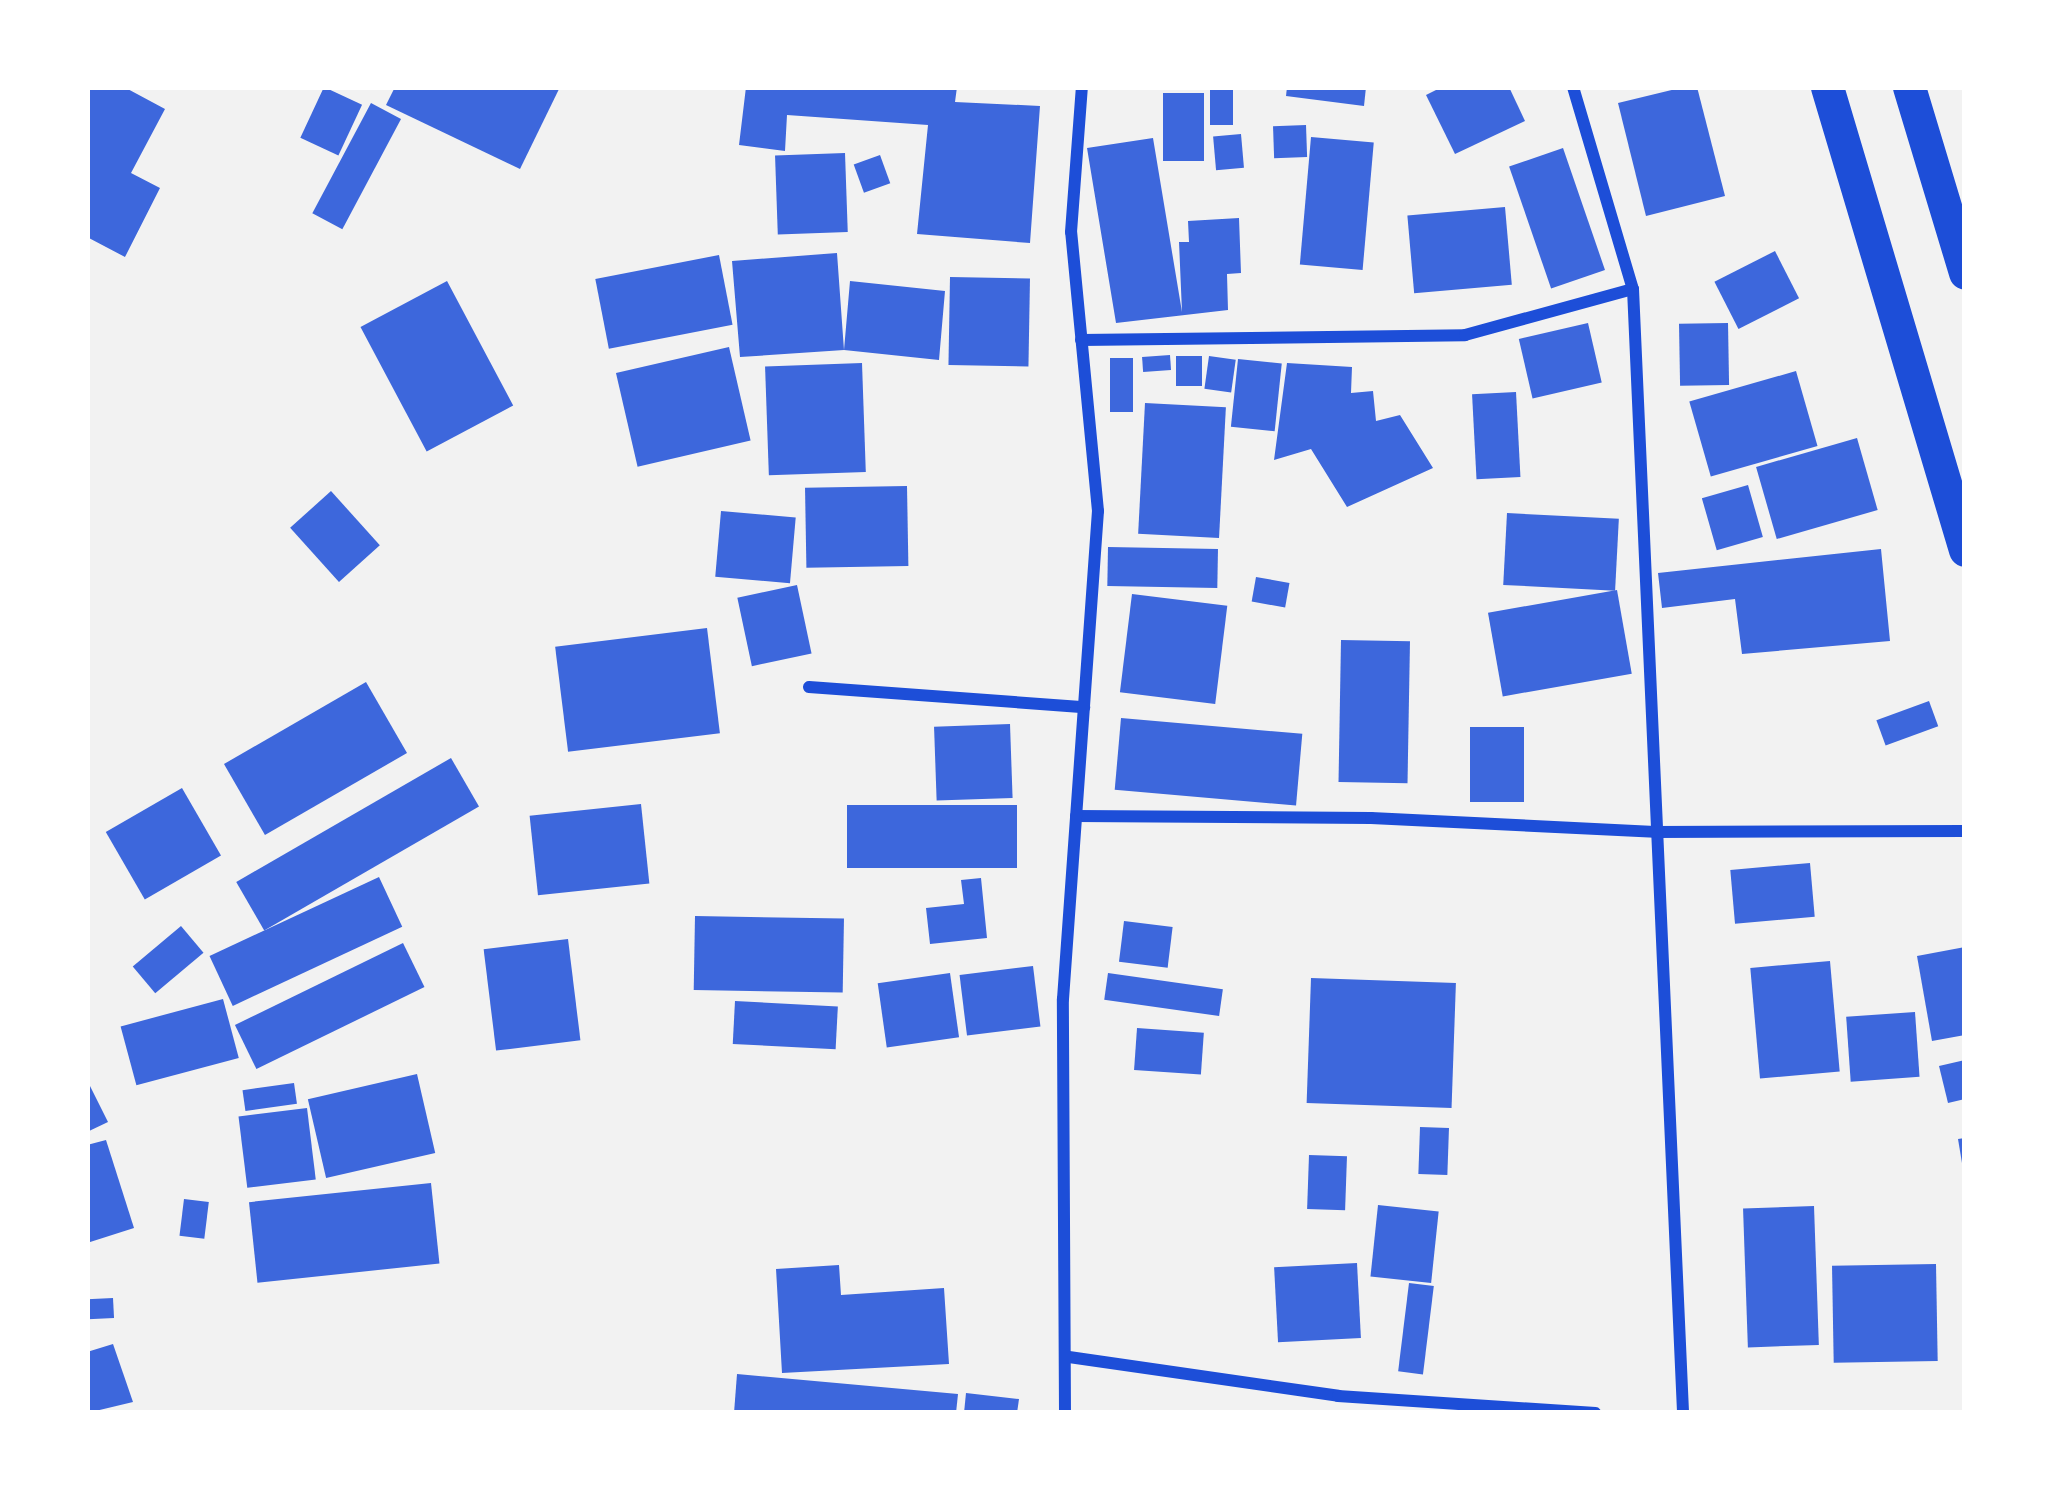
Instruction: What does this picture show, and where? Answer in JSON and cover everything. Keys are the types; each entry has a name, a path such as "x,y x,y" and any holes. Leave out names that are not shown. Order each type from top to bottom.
{"highway":[{"path":"1827,87 1965,550"},
{"path":"1909,87 1965,273"}],"street":[{"path":"1065,1413 1069,1357 1063,999 1098,511 1071,232 1082,87"},
{"path":"1573,87 1633,289 1683,1413"},
{"path":"1081,340 1465,335 1633,289"},
{"path":"809,687 1084,707"},
{"path":"1076,816 1371,818 1654,832 1965,831"},
{"path":"1069,1357 1338,1396 1595,1413"}],"building":[{"path":"87,87 124,87 165,109 131,173 160,188 125,257 87,237"},
{"path":"324,87 362,105 338,156 300,138"},
{"path":"395,87 560,87 520,169 386,105"},
{"path":"746,87 957,87 955,102 1040,106 1030,243 917,234 928,125 787,115 785,151 739,145"},
{"path":"1210,87 1233,87 1233,125 1210,125"},
{"path":"1287,87 1366,87 1364,106 1286,96"},
{"path":"1442,87 1509,87 1525,121 1455,154 1426,95"},
{"path":"1697,87 1725,196 1646,216 1618,103"},
{"path":"1163,93 1204,93 1204,161 1163,161"},
{"path":"371,103 401,119 342,229 312,213"},
{"path":"1306,125 1307,157 1274,158 1273,126"},
{"path":"1241,134 1244,168 1216,170 1213,136"},
{"path":"1311,137 1374,142 1363,270 1300,265"},
{"path":"1153,138 1182,312 1179,242 1189,242 1188,221 1239,218 1241,273 1227,274 1228,310 1116,323 1087,148"},
{"path":"1563,148 1605,270 1551,289 1509,167"},
{"path":"845,153 848,232 778,234 775,155"},
{"path":"880,155 890,183 864,193 854,165"},
{"path":"1505,207 1512,285 1414,293 1407,216"},
{"path":"1775,251 1799,298 1738,329 1714,282"},
{"path":"837,253 844,350 740,357 732,261"},
{"path":"719,255 733,325 609,349 595,279"},
{"path":"950,277 1030,278 1028,366 948,365"},
{"path":"447,281 513,405 427,452 360,327"},
{"path":"850,281 945,291 939,360 844,350"},
{"path":"1588,323 1602,382 1533,398 1519,339"},
{"path":"1728,323 1729,385 1680,386 1679,324"},
{"path":"729,347 751,441 638,467 616,373"},
{"path":"1170,355 1171,370 1143,372 1142,357"},
{"path":"1176,356 1202,356 1202,386 1176,386"},
{"path":"1209,356 1236,360 1231,392 1204,389"},
{"path":"1110,358 1133,358 1133,412 1110,412"},
{"path":"1238,359 1282,364 1275,431 1231,427"},
{"path":"862,363 866,472 769,475 765,366"},
{"path":"1287,363 1352,367 1351,393 1373,391 1376,421 1400,415 1433,468 1347,507 1311,449 1274,460"},
{"path":"1796,371 1817,446 1711,477 1689,402"},
{"path":"1516,392 1520,477 1477,479 1472,394"},
{"path":"1145,403 1226,407 1219,538 1138,534"},
{"path":"1857,438 1878,510 1777,539 1756,467"},
{"path":"1748,485 1763,537 1717,550 1702,498"},
{"path":"907,486 908,566 806,568 805,488"},
{"path":"331,491 380,545 339,582 290,528"},
{"path":"721,511 796,518 790,583 715,577"},
{"path":"1507,513 1619,519 1615,591 1503,585"},
{"path":"1108,547 1218,549 1217,588 1107,586"},
{"path":"1881,549 1890,641 1742,654 1735,599 1662,608 1658,573"},
{"path":"1256,577 1289,583 1285,608 1252,602"},
{"path":"797,585 812,653 752,666 737,598"},
{"path":"1617,590 1632,674 1503,696 1488,613"},
{"path":"1132,594 1227,606 1215,704 1120,692"},
{"path":"707,628 720,733 568,752 555,647"},
{"path":"1341,640 1410,641 1408,783 1339,782"},
{"path":"366,682 407,753 265,835 224,764"},
{"path":"1929,701 1938,726 1886,746 1876,720"},
{"path":"1121,718 1302,734 1296,806 1115,790"},
{"path":"1010,724 1013,798 937,801 934,727"},
{"path":"1470,727 1524,727 1524,802 1470,802"},
{"path":"451,758 479,806 264,930 236,882"},
{"path":"182,788 221,856 145,900 106,832"},
{"path":"641,804 649,884 538,895 530,816"},
{"path":"847,805 1017,805 1017,868 847,868"},
{"path":"1810,863 1815,917 1735,924 1730,870"},
{"path":"379,877 402,927 233,1006 210,956"},
{"path":"981,878 987,938 930,944 926,908 964,904 961,880"},
{"path":"695,916 844,919 843,993 694,990"},
{"path":"1124,921 1173,927 1168,968 1119,962"},
{"path":"181,926 203,953 155,993 133,966"},
{"path":"568,939 580,1040 496,1051 484,949"},
{"path":"403,943 424,987 256,1069 235,1025"},
{"path":"1965,947 1965,1035 1932,1041 1917,956"},
{"path":"1830,961 1840,1072 1760,1079 1750,968"},
{"path":"1033,966 1040,1027 967,1036 960,975"},
{"path":"950,973 959,1037 887,1048 878,983"},
{"path":"1108,973 1223,989 1219,1016 1104,1000"},
{"path":"1311,978 1456,983 1452,1108 1307,1103"},
{"path":"223,999 239,1058 136,1085 121,1026"},
{"path":"735,1001 838,1006 836,1049 733,1044"},
{"path":"1915,1012 1920,1077 1851,1082 1846,1017"},
{"path":"1137,1028 1204,1033 1201,1075 1134,1070"},
{"path":"1965,1060 1965,1099 1948,1103 1939,1066"},
{"path":"417,1074 435,1153 326,1178 308,1099"},
{"path":"87,1080 108,1122 87,1132"},
{"path":"294,1083 297,1104 245,1111 243,1090"},
{"path":"307,1108 316,1179 247,1188 239,1116"},
{"path":"1420,1127 1449,1128 1447,1175 1418,1174"},
{"path":"1965,1138 1965,1169 1963,1169 1958,1139"},
{"path":"106,1140 134,1228 87,1243 87,1145"},
{"path":"1309,1155 1347,1156 1345,1210 1307,1209"},
{"path":"431,1183 439,1264 257,1283 249,1202"},
{"path":"184,1199 209,1202 204,1239 179,1236"},
{"path":"1378,1205 1439,1211 1431,1283 1370,1277"},
{"path":"1814,1206 1819,1345 1748,1347 1743,1208"},
{"path":"1357,1263 1361,1338 1278,1342 1274,1267"},
{"path":"1936,1264 1938,1361 1834,1363 1832,1266"},
{"path":"839,1265 841,1295 944,1288 949,1364 782,1373 776,1269"},
{"path":"1409,1283 1434,1286 1423,1374 1398,1371"},
{"path":"113,1298 114,1318 88,1319 87,1299"},
{"path":"113,1344 133,1402 87,1413 87,1352"},
{"path":"737,1374 958,1394 956,1413 734,1413"},
{"path":"966,1393 1019,1399 1017,1413 964,1413"}]}
